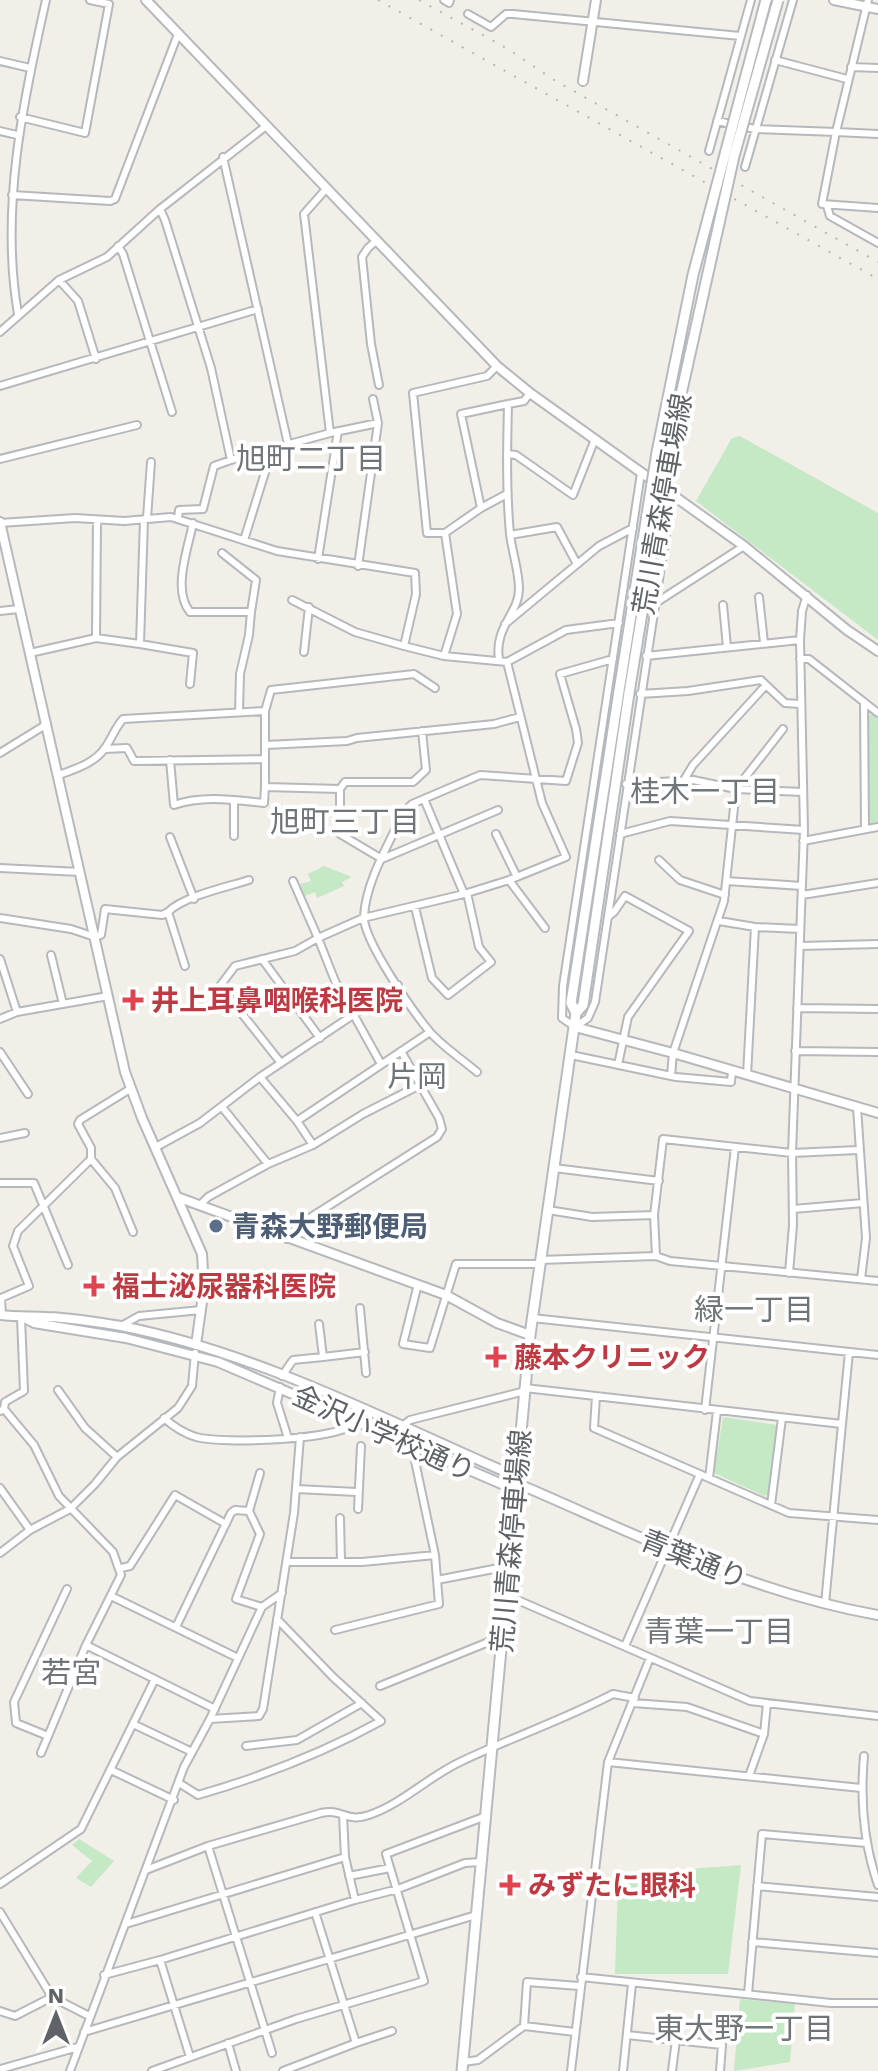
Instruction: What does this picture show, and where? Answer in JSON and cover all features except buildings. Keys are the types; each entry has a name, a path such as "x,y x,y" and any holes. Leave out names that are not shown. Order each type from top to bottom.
{"main road":[{"name":"荒川青森停車場線","path":"629,693 657,452 693,275 766,0"},
{"name":"荒川青森停車場線","path":"462,2066 530,1335 576,1013 583,1005 668,453 734,156 778,0"}],"street":[{"path":"18,314 13,287 12,195 17,135 46,0"},
{"path":"20,117 85,133 109,4 90,0"},
{"path":"146,0 497,366 744,546 847,630 878,651"},
{"path":"583,81 596,0"},
{"path":"709,151 751,0"},
{"path":"745,167 793,0"},
{"path":"834,0 868,4 878,9"},
{"path":"868,4 847,79 821,203 827,206 878,208"},
{"path":"468,14 491,27 506,14 740,36"},
{"path":"12,195 115,199 179,33"},
{"path":"775,60 847,79"},
{"path":"0,61 30,68"},
{"path":"851,67 878,68"},
{"path":"717,121 755,129 878,134"},
{"path":"0,332 59,280 107,257 223,157 266,126"},
{"path":"0,131 17,135"},
{"path":"223,157 288,444"},
{"path":"318,559 334,432 304,214 326,189"},
{"path":"827,206 830,216 878,243"},
{"path":"160,209 211,368 231,460"},
{"path":"376,241 362,257 371,344 379,385"},
{"path":"118,246 172,412"},
{"path":"59,280 78,301 96,359"},
{"path":"0,386 258,309"},
{"path":"497,366 487,376 413,393 427,533 445,533 507,494"},
{"path":"481,508 461,414 524,401 530,393"},
{"path":"358,566 378,423 373,399"},
{"path":"499,659 503,627 519,594 507,494 508,404"},
{"path":"178,518 179,510 203,509 214,466 288,444 378,423"},
{"path":"0,459 137,425"},
{"path":"507,454 516,455 573,495 595,439"},
{"path":"244,540 272,450"},
{"path":"140,644 151,462"},
{"path":"641,473 563,986 562,1018 575,1027 878,1113"},
{"path":"575,1027 588,1018 595,1002 626,784 629,693 646,656 674,496"},
{"path":"0,1553 30,1530 70,1509 117,1457 178,1408 187,1396 193,1381 205,1265 130,1089 0,523 75,518 97,521 178,518 277,551 415,573 416,594 404,646"},
{"path":"96,638 97,521"},
{"path":"193,523 183,575 184,604 190,612 251,612"},
{"path":"510,535 557,527 577,564"},
{"path":"503,627 599,546 633,528"},
{"path":"444,656 457,614 445,533"},
{"path":"654,604 744,546"},
{"path":"222,553 256,580 240,674 239,712"},
{"path":"789,1273 804,830 800,640 802,611 807,595"},
{"path":"759,597 764,643"},
{"path":"292,600 355,632 444,656 471,660 499,659 507,662 566,630 619,623"},
{"path":"723,605 727,647"},
{"path":"304,652 309,607"},
{"path":"0,611 19,609"},
{"path":"30,653 96,638 193,653 190,684"},
{"path":"646,656 800,640"},
{"path":"477,1072 430,1032 372,944 363,918 371,886 403,813 412,804 480,775 566,781 578,743 560,674 613,659"},
{"path":"800,659 809,659 878,713"},
{"path":"281,1063 220,986 235,966 295,951 363,918 415,907 509,880 566,857 542,803 507,662"},
{"path":"170,760 174,805 192,799 264,803 265,711 271,690 414,674 435,688"},
{"path":"629,693 688,691 761,680 785,703 800,704"},
{"path":"684,780 693,765 766,685"},
{"path":"864,702 865,829"},
{"path":"59,775 84,766 104,749 123,719 265,711"},
{"path":"266,745 347,741 494,724 520,717"},
{"path":"0,753 47,724"},
{"path":"671,1076 673,1053 719,921 725,895 736,789 783,729"},
{"path":"382,859 340,834 340,789 345,782 413,782 426,770 422,731"},
{"path":"104,749 127,748 134,761 265,759"},
{"path":"626,784 684,780 736,789 803,792"},
{"path":"265,787 340,789"},
{"path":"415,907 432,978 448,995 491,962 479,947 465,893 424,799"},
{"path":"234,800 234,836"},
{"path":"382,859 498,810"},
{"path":"620,834 661,822 804,830"},
{"path":"803,841 878,827"},
{"path":"496,834 517,877"},
{"path":"170,837 194,899"},
{"path":"659,860 680,880 725,895"},
{"path":"0,868 80,872"},
{"path":"0,918 71,929 95,937 101,935 105,909 162,915 173,907 249,880"},
{"path":"509,880 545,928"},
{"path":"293,881 353,1016 381,1064"},
{"path":"726,881 802,886"},
{"path":"802,895 878,883"},
{"path":"608,917 625,896 689,931 628,1017 618,1065"},
{"path":"168,912 185,966"},
{"path":"719,921 755,927 800,929"},
{"path":"747,1075 755,927"},
{"path":"800,946 878,944"},
{"path":"51,955 63,1004"},
{"path":"0,959 17,1012"},
{"path":"262,959 320,1038"},
{"path":"156,1147 200,1123 260,1077 398,985"},
{"path":"0,1019 17,1012 108,996"},
{"path":"797,1008 878,1009"},
{"path":"297,1121 430,1032"},
{"path":"287,1239 300,1224 437,1137 442,1125 401,1051"},
{"path":"795,1051 878,1052"},
{"path":"0,1052 28,1094"},
{"path":"571,1055 671,1076 731,1082 732,1071"},
{"path":"260,1077 313,1145"},
{"path":"200,1205 208,1197 268,1164 313,1145 363,1114 420,1085"},
{"path":"130,1089 78,1124 91,1148 91,1159 115,1188 133,1232"},
{"path":"222,1107 268,1164"},
{"path":"857,1107 866,1238 861,1279"},
{"path":"0,1138 25,1133"},
{"path":"656,1256 654,1215 663,1139 792,1153 858,1150"},
{"path":"705,1410 735,1147"},
{"path":"1,1315 1,1298 29,1286 13,1246 18,1231 91,1159"},
{"path":"554,1168 659,1181"},
{"path":"0,1183 34,1183 68,1265"},
{"path":"177,1197 418,1284 446,1295 497,1323 530,1335"},
{"path":"793,1209 863,1203"},
{"path":"548,1210 592,1217 654,1215"},
{"path":"418,1284 403,1344 430,1348 456,1264 656,1256 670,1261 878,1281"},
{"path":"360,1308 366,1373"},
{"path":"121,1326 139,1316 201,1310"},
{"name":"金沢小学校通り","path":"1,1315 63,1318 121,1326 282,1376 508,1473 516,1483 504,1485 196,1350 34,1323 23,1318"},
{"path":"23,1318 24,1391 5,1402 2,1410 34,1445 59,1496 113,1552 121,1568 121,1575 86,1645 41,1753"},
{"path":"532,1318 878,1355"},
{"path":"319,1324 323,1357"},
{"path":"282,1376 293,1360 365,1352"},
{"path":"825,1604 849,1352"},
{"path":"280,1387 277,1403 288,1438"},
{"path":"58,1390 85,1428 117,1457"},
{"path":"401,1427 410,1420 525,1390 842,1424"},
{"path":"596,1396 594,1428 789,1513 878,1520"},
{"path":"709,1478 717,1411"},
{"path":"164,1418 178,1430 207,1439 250,1442 300,1437 351,1427 358,1421"},
{"path":"771,1505 782,1418"},
{"path":"210,1719 259,1716 263,1709 287,1562 300,1437"},
{"path":"358,1509 361,1446"},
{"path":"335,1630 439,1604 435,1555 415,1463 418,1447"},
{"path":"260,1473 249,1511 260,1534 236,1599 262,1607"},
{"path":"625,1646 700,1474"},
{"name":"青葉通り","path":"516,1483 751,1583 878,1615"},
{"path":"0,1488 30,1530"},
{"path":"296,1489 357,1492"},
{"path":"121,1568 130,1566 175,1495 226,1524"},
{"path":"176,1627 226,1524 235,1510 249,1511"},
{"path":"340,1518 341,1562"},
{"path":"287,1562 341,1562 435,1555"},
{"path":"437,1580 509,1566"},
{"path":"48,1736 16,1723 14,1702 67,1589"},
{"path":"70,2071 104,1975 192,1752 262,1607 282,1593"},
{"path":"506,1595 750,1701 878,1716"},
{"path":"111,1596 238,1658"},
{"path":"179,1783 198,1795 286,1767 381,1721 277,1619"},
{"path":"380,1686 486,1643 503,1633"},
{"path":"86,1645 215,1709"},
{"path":"571,2071 608,1762 650,1658"},
{"path":"0,1884 81,1829 155,1679"},
{"path":"146,1870 208,1846 329,1812 351,1819 369,1815 398,1801 460,1762 613,1694 687,1707 764,1734"},
{"path":"246,1746 297,1740 362,1703"},
{"path":"749,1776 764,1734 767,1703"},
{"path":"133,1724 192,1752"},
{"path":"864,1756 861,1788 866,1843 878,1885"},
{"path":"608,1762 861,1788"},
{"path":"111,1770 174,1800"},
{"path":"343,1815 345,1857 355,1900"},
{"path":"152,2071 265,2030 424,1981 386,1854 486,1816"},
{"path":"748,1994 762,1834 866,1843"},
{"path":"208,1846 272,2053"},
{"path":"126,1924 345,1857"},
{"path":"104,1975 398,1889 465,1863 481,1862"},
{"path":"349,1876 390,1868"},
{"path":"757,1886 878,1897"},
{"path":"0,1912 52,1997 89,2016"},
{"path":"315,1912 356,2043"},
{"path":"84,2032 476,1915"},
{"path":"752,1942 878,1953"},
{"path":"160,1960 190,2057"},
{"path":"581,1977 855,2005 878,2003"},
{"path":"524,2026 527,1982 579,1986"},
{"path":"623,2071 632,1984"},
{"path":"0,2011 15,2016 52,1997"},
{"path":"462,2066 478,2060 524,2026 575,2032"},
{"path":"283,2071 392,2031"},
{"path":"627,2035 722,2045 720,2071"},
{"path":"672,2071 676,2040"},
{"path":"228,2043 236,2071"},
{"path":"1,2068 79,2047"}],"green space":[{"path":"740,436 878,513 878,640 696,501 732,438"},
{"path":"872,714 878,719 878,823 870,825 867,823 867,716"},
{"path":"324,866 352,877 342,882 344,886 317,898 315,892 305,896 300,884 311,881 308,874"},
{"path":"723,1417 777,1425 769,1494 764,1496 714,1473"},
{"path":"79,1839 114,1861 91,1887 76,1878 92,1861 72,1845"},
{"path":"741,1865 728,1974 615,1974 618,1883 622,1874"},
{"path":"740,1999 795,2004 790,2062 734,2071"}],"railway":[{"path":"378,0 878,279"},
{"path":"419,0 508,49 554,80 878,262"}],"place":[{"name":"井上耳鼻咽喉科医院","path":"133,1000"},
{"name":"青森大野郵便局","path":"216,1226"},
{"name":"福士泌尿器科医院","path":"94,1286"},
{"name":"藤本クリニック","path":"496,1357"},
{"name":"みずたに眼科","path":"510,1885"}],"district":[{"name":"旭町二丁目","path":"311,459"},
{"name":"桂木一丁目","path":"705,792"},
{"name":"旭町三丁目","path":"345,822"},
{"name":"片岡","path":"417,1077"},
{"name":"緑一丁目","path":"754,1310"},
{"name":"青葉一丁目","path":"719,1632"},
{"name":"若宮","path":"71,1673"},
{"name":"東大野一丁目","path":"744,2029"}]}
